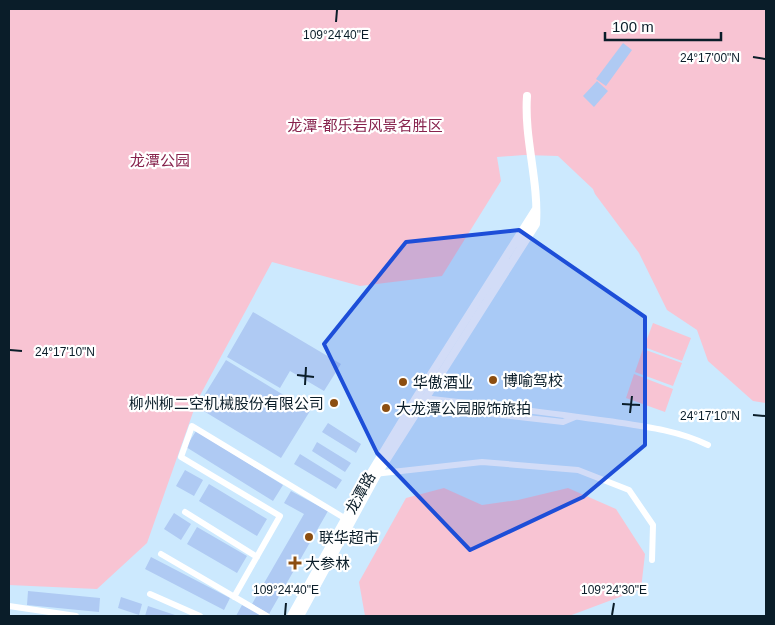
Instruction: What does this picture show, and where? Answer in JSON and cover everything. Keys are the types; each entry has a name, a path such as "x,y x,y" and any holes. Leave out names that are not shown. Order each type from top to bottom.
{"street":[{"path":"527,96 525,118 537,207 536,224 416,403 563,422 577,416"},
{"name":"龙潭路","path":"292,616 346,519 416,403 426,398 435,376"},
{"path":"426,398 577,416 657,429 698,440 708,445"},
{"path":"234,597 280,516 181,457 192,426 346,519"},
{"path":"374,474 482,462 578,470 629,490 653,526 652,560"},
{"name":"龙潭路","path":"300,616 374,474"},
{"path":"184,512 257,556"},
{"path":"161,554 267,616"},
{"path":"150,594 200,616"},
{"path":"9,606 76,616"},
{"path":"16,616 17,607"}],"highlighted area":[{"path":"519,230 645,317 645,445 583,497 470,550 377,453 324,344 406,242"}],"green space":[{"name":"龙潭-都乐岩风景名胜区","path":"9,9 766,9 766,403 753,401 708,361 697,330 667,310 639,253 593,189 558,156 524,155 497,157 501,181 442,276 360,286 272,262 197,401 147,543 97,589 9,585"},
{"path":"653,323 691,338 682,361 644,347"},
{"path":"643,349 682,363 673,386 635,372"},
{"path":"634,374 673,389 665,412 626,398"},
{"path":"444,488 482,505 518,500 568,488 616,509 645,554 641,589 569,616 365,616 359,582 406,498"}],"building":[{"path":"623,43 632,50 606,86 596,79"},
{"path":"597,81 608,91 594,107 583,96"},
{"path":"253,312 341,364 324,391 290,371 280,388 227,357"},
{"path":"226,360 310,411 281,458 197,407"},
{"path":"328,423 361,444 356,453 322,432"},
{"path":"196,431 283,485 273,501 186,447"},
{"path":"317,442 351,463 345,472 312,451"},
{"path":"300,454 342,480 336,489 294,464"},
{"path":"185,470 203,480 194,496 176,486"},
{"path":"209,484 267,519 257,536 199,501"},
{"path":"291,491 328,511 269,614 252,604 304,514 284,503"},
{"path":"174,513 191,524 181,540 164,529"},
{"path":"197,527 247,556 237,573 187,544"},
{"path":"151,557 230,598 224,610 145,569"},
{"path":"28,591 100,598 99,612 27,605"},
{"path":"121,597 142,604 139,615 118,608"},
{"path":"242,605 260,614 259,616 236,616"},
{"path":"148,606 178,616 145,616"}],"place":[{"name":"博喻驾校","path":"493,380"},
{"name":"华傲酒业","path":"403,382"},
{"name":"柳州柳二空机械股份有限公司","path":"334,403"},
{"name":"大龙潭公园服饰旅拍","path":"386,408"},
{"name":"联华超市","path":"309,537"},
{"name":"大参林","path":"295,563"}],"park label":[{"name":"龙潭公园","path":"160,160"}]}
